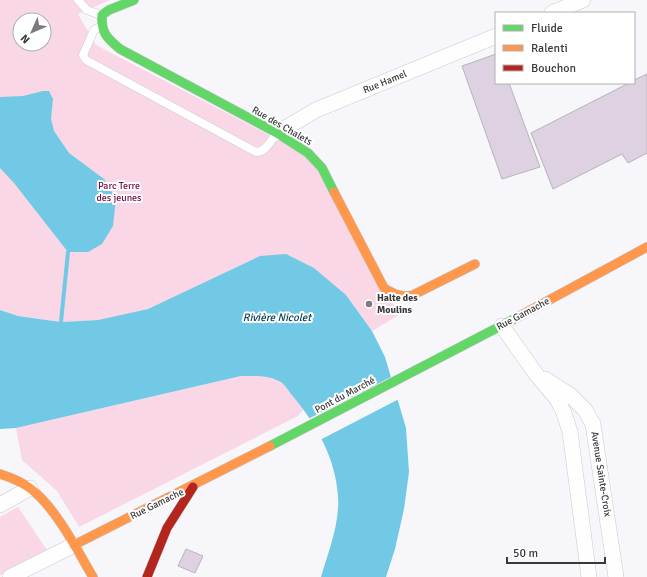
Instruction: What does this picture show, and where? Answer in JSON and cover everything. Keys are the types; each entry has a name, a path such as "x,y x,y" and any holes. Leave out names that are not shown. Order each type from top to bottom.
{"street":[{"path":"101,27 102,15 109,10 134,0"},
{"path":"554,12 583,0"},
{"name":"Rue des Chalets","path":"101,27 108,39 120,49 277,133 308,153 322,168 384,288 395,295 405,297 413,295 474,264"},
{"name":"Rue Hamel","path":"277,133 316,110 495,36"},
{"name":"Rue Gamache","path":"397,380 502,326 647,246"},
{"name":"Avenue Sainte-Croix","path":"502,326 536,374 557,399 564,413 570,432 589,577"},
{"name":"Avenue Sainte-Croix","path":"536,374 570,394 585,410 593,424 616,577"},
{"name":"Pont du Marché","path":"303,430 397,380"},
{"name":"Rue Gamache","path":"10,577 303,430"},
{"path":"0,474 10,477 30,488 47,504 93,577"},
{"path":"147,577 167,528 193,486"},
{"path":"0,505 30,488"}],"lane":[{"path":"78,0 87,10 102,15"},
{"path":"101,27 94,30 83,55 86,60 256,152 264,150 277,133"}],"green space":[{"name":"Parc Terre des jeunes","path":"0,0 110,0 78,14 96,45 273,137 313,150 399,315 372,331 346,295 198,286 148,309 98,320 61,322 18,316 0,310"},
{"path":"241,376 263,376 281,381 304,409 298,416 79,527 57,491 22,460 16,428"},
{"path":"18,507 47,550 0,575 0,517"}],"water":[{"path":"49,91 53,99 51,119 54,131 69,153 104,179 116,199 113,226 102,244 88,252 68,252 14,183 0,168 0,97 23,96"},
{"name":"Rivière Nicolet","path":"286,254 314,268 346,295 372,331 385,357 406,428 409,472 404,509 395,549 386,577 321,577 333,538 337,517 338,497 333,469 323,442 309,417 284,385 274,379 260,376 241,376 16,428 0,429 0,310 18,316 61,322 98,320 148,309 260,256"}],"pier":[{"path":"393,376 399,399 320,440 308,419"}],"building":[{"path":"495,54 495,84 509,84 540,167 502,179 462,66"},
{"path":"647,74 647,153 628,163 622,154 553,189 531,133 627,84 635,84 635,80"},
{"path":"186,549 203,556 195,573 178,566"}],"waterway":[{"path":"61,322 68,252"}],"traffic: fast":[{"path":"134,0 109,10 102,15 104,31 112,42 120,49 277,133 308,153 322,168 334,192"},
{"path":"270,446 516,318"}],"traffic: slow":[{"path":"334,192 384,288 391,292 402,296 413,295 475,264"},
{"path":"516,318 647,247"},
{"path":"74,545 270,446"},
{"path":"0,474 24,484 40,497 65,530 93,577"}],"traffic: jam":[{"path":"147,577 167,528 193,487"}],"place":[{"name":"Halte des Moulins","path":"369,304"}]}
